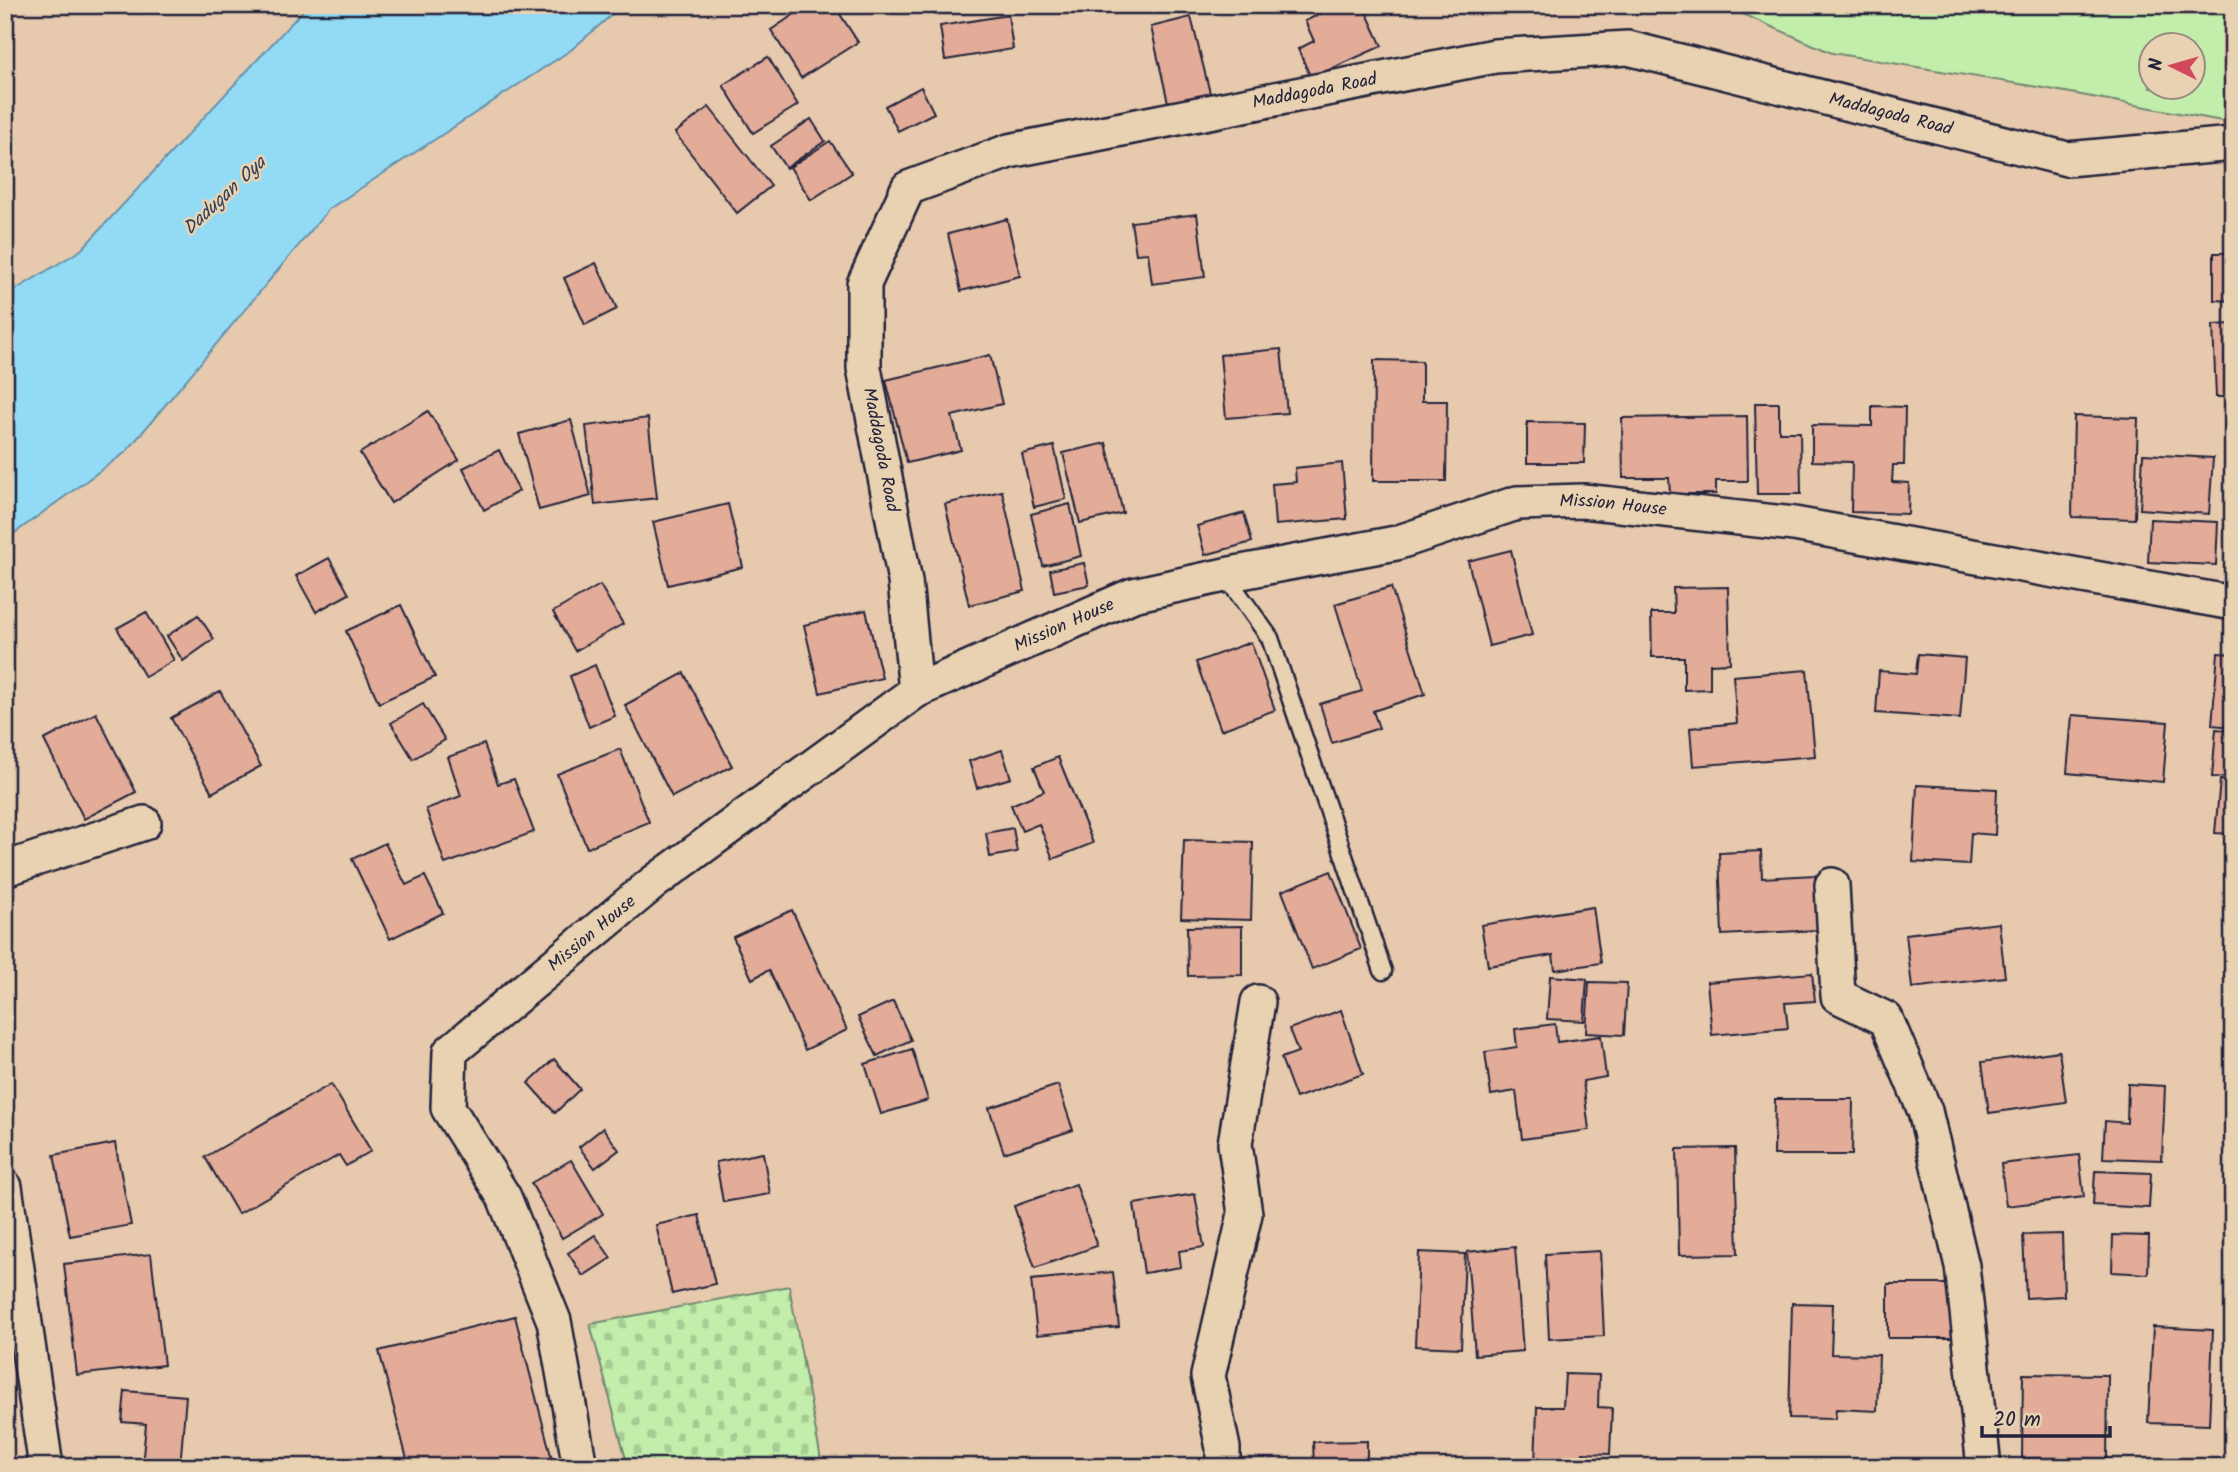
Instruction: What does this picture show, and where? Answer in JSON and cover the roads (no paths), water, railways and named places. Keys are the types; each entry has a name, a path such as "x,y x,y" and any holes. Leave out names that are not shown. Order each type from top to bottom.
{"street":[{"name":"Maddagoda Road","path":"916,691 905,581 864,368 864,284 908,188 1009,151 1495,56 1628,48 2067,159 2233,144"},
{"name":"Mission House","path":"580,1467 554,1321 504,1197 448,1108 450,1052 653,883 916,691 1133,596 1224,575 1396,543 1517,503 1583,501 1794,524 2233,603"},
{"path":"5,869 144,823"},
{"path":"1832,885 1838,996 1886,1019 1925,1111 1962,1266 1984,1467"},
{"path":"1223,1467 1223,1448 1208,1376 1245,1214 1235,1144 1258,1002"},
{"path":"5,1188 46,1467"}],"lane":[{"path":"1224,575 1270,638 1383,971"}],"water":[{"name":"Dadugan Oya","path":"308,5 623,5 571,50 329,209 126,452 5,540 5,296 81,250"}]}
